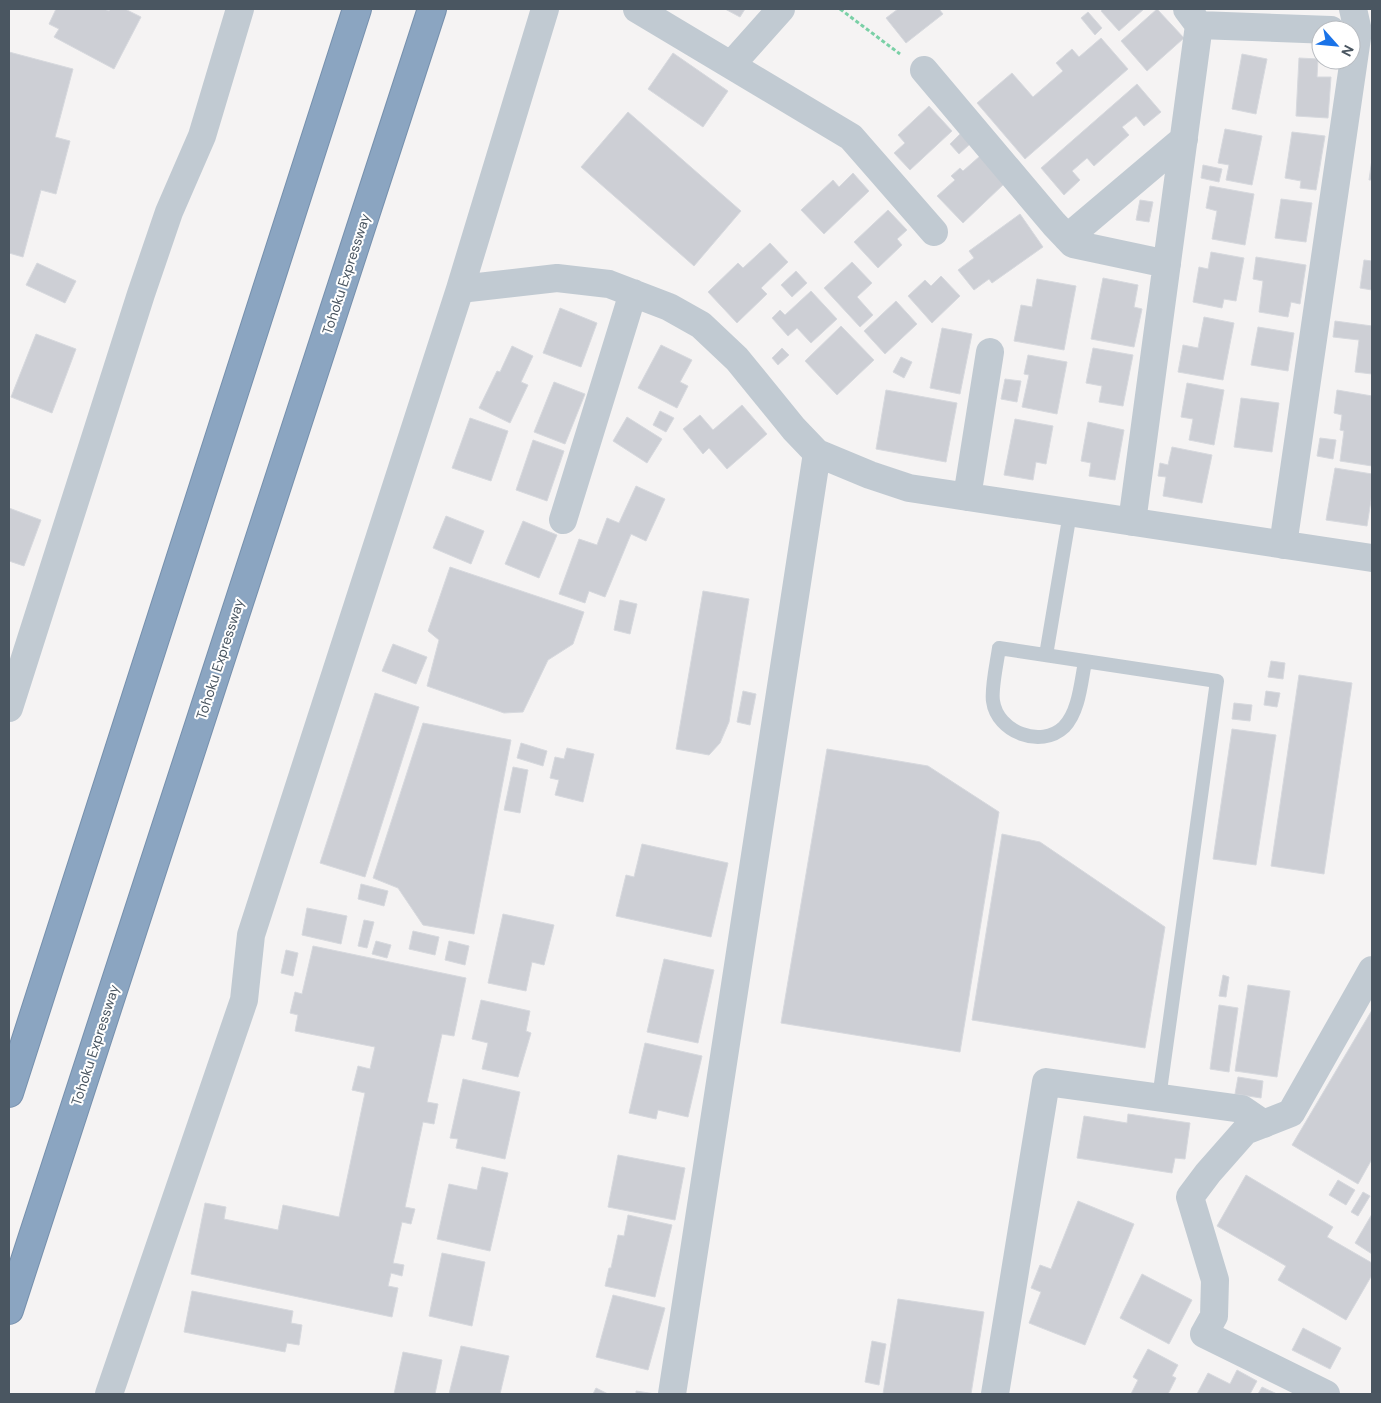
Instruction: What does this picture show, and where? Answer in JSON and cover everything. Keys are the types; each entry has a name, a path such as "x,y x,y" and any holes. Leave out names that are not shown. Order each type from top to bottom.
{"highway":[{"path":"9,1093 357,9"},
{"name":"Tohoku Expressway","path":"9,1310 432,9"}],"street":[{"path":"9,708 141,294 169,212 202,136 240,9"},
{"path":"109,1394 244,1000 251,935 460,290 545,9"},
{"path":"637,9 851,137 934,232"},
{"path":"731,65 781,9"},
{"path":"1132,522 1184,139 1193,17 1311,28"},
{"path":"924,70 1073,244 1167,264"},
{"path":"1283,545 1353,70"},
{"path":"1067,238 1184,139"},
{"path":"460,290 557,278 608,284 669,307 701,325 737,359 794,430 817,453 870,475 909,488 1372,558"},
{"path":"563,520 633,293"},
{"path":"967,497 990,352"},
{"path":"672,1394 817,453"},
{"path":"1326,1394 1204,1334 1214,1316 1215,1280 1190,1197 1208,1173 1245,1131 1290,1113 1372,970"},
{"path":"995,1394 1046,1082 1242,1110 1264,1124"}],"lane":[{"path":"1046,655 1070,513"},
{"path":"1084,662 1077,704 1064,726 1050,736 1031,738 1010,728 997,717 992,700 999,648 1217,681 1159,1098"}],"path":[{"path":"840,9 924,70"}],"building":[{"path":"56,9 104,9 109,11 110,9 125,9 141,17 114,69 54,37 59,29 49,24"},
{"path":"725,9 745,9 740,17"},
{"path":"898,9 939,9 943,14 906,43 886,18"},
{"path":"1103,9 1144,9 1119,31 1101,11"},
{"path":"1157,9 1184,38 1147,71 1121,41"},
{"path":"1088,12 1102,28 1095,35 1081,18"},
{"path":"1101,38 1128,69 1025,159 977,103 1012,73 1033,97 1063,71 1056,63 1072,49 1079,57"},
{"path":"9,52 73,69 55,137 70,141 56,194 41,190 23,257 9,253"},
{"path":"673,53 728,91 703,127 648,89"},
{"path":"1242,54 1267,59 1256,114 1232,109"},
{"path":"1299,58 1311,59 1311,70 1317,70 1317,77 1331,77 1328,118 1296,116"},
{"path":"1137,84 1161,112 1144,126 1136,116 1122,127 1129,135 1094,166 1087,158 1072,171 1080,180 1064,195 1041,168"},
{"path":"929,106 952,131 910,170 894,153 905,143 898,135"},
{"path":"628,112 741,211 694,266 581,167"},
{"path":"1225,129 1262,136 1252,185 1226,180 1229,165 1218,163"},
{"path":"1292,132 1325,136 1316,190 1300,188 1301,181 1285,178"},
{"path":"960,134 970,144 959,154 950,144"},
{"path":"980,156 1005,183 963,223 937,196 955,180 951,176 960,168 963,171"},
{"path":"1372,159 1372,180 1369,180"},
{"path":"1203,165 1222,169 1219,182 1201,178"},
{"path":"853,173 869,191 824,234 801,210 833,180 839,187"},
{"path":"1210,186 1254,194 1245,245 1212,239 1217,211 1206,208"},
{"path":"1281,199 1312,203 1306,242 1275,238"},
{"path":"1140,200 1153,202 1149,222 1136,220"},
{"path":"888,210 907,230 897,239 902,245 878,268 854,242"},
{"path":"1020,214 1043,247 992,283 989,279 974,290 958,270 974,258 969,251"},
{"path":"770,243 788,262 761,288 767,294 737,323 708,292 738,263 743,268"},
{"path":"1211,252 1244,258 1236,301 1224,299 1222,308 1193,302 1199,267 1208,269"},
{"path":"1256,257 1306,265 1300,304 1291,302 1288,317 1259,312 1263,281 1253,279"},
{"path":"1364,260 1372,261 1372,290 1360,288"},
{"path":"852,262 872,283 857,297 873,315 860,327 824,288"},
{"path":"37,263 76,281 65,303 26,285"},
{"path":"796,271 807,283 792,297 781,285"},
{"path":"941,276 960,296 932,323 908,296 925,280 931,286"},
{"path":"1103,278 1138,285 1134,307 1142,309 1134,347 1091,339"},
{"path":"1037,279 1076,286 1064,350 1014,341 1021,305 1032,307"},
{"path":"811,291 837,319 811,343 797,328 788,336 772,318 780,310 785,315"},
{"path":"896,301 917,324 885,354 864,331"},
{"path":"560,308 597,323 581,367 543,353"},
{"path":"1204,317 1234,323 1223,380 1178,372 1183,345 1198,348"},
{"path":"1335,321 1372,326 1372,374 1355,372 1359,340 1333,337"},
{"path":"841,326 874,360 837,395 805,361"},
{"path":"1258,327 1294,333 1288,371 1251,365"},
{"path":"942,328 972,334 960,394 930,388"},
{"path":"36,334 76,349 52,413 11,397"},
{"path":"661,345 692,360 680,382 688,386 677,408 638,388"},
{"path":"512,346 533,356 521,382 528,385 510,423 479,408 497,371 500,372"},
{"path":"782,348 789,355 778,365 772,358"},
{"path":"1093,348 1133,355 1123,406 1099,402 1102,386 1086,383"},
{"path":"1028,355 1067,362 1057,414 1022,407 1029,375 1024,374"},
{"path":"901,357 912,362 904,378 893,372"},
{"path":"1005,379 1021,381 1017,402 1001,399"},
{"path":"554,382 585,394 565,444 534,432"},
{"path":"1187,383 1224,390 1214,445 1189,440 1193,419 1181,417"},
{"path":"886,390 957,403 946,462 876,449"},
{"path":"1337,390 1372,396 1372,466 1340,461 1344,431 1340,430 1342,415 1334,413"},
{"path":"1241,398 1279,403 1272,452 1234,447"},
{"path":"742,405 767,434 727,469 709,448 703,454 683,429 700,415 713,430"},
{"path":"660,411 674,418 666,432 653,425"},
{"path":"627,417 662,439 647,463 613,441"},
{"path":"470,418 508,431 491,481 452,468"},
{"path":"1015,419 1053,426 1046,464 1036,462 1033,480 1004,475"},
{"path":"1088,422 1124,430 1115,480 1089,476 1091,463 1081,461"},
{"path":"1320,438 1336,440 1333,459 1317,456"},
{"path":"533,440 564,451 547,501 516,490"},
{"path":"1172,447 1212,455 1202,503 1163,496 1166,477 1158,476 1160,463 1168,465"},
{"path":"1335,468 1372,474 1372,494 1367,526 1326,520"},
{"path":"636,486 665,499 646,541 631,534 605,597 589,591 585,603 559,594 579,539 597,545 607,518 619,523"},
{"path":"9,508 41,520 24,566 9,561"},
{"path":"446,516 484,531 471,564 433,548"},
{"path":"523,521 557,535 539,578 505,564"},
{"path":"450,567 584,612 573,644 548,660 523,712 504,713 427,686 439,640 428,631"},
{"path":"703,591 749,599 729,722 720,743 709,755 676,749"},
{"path":"620,600 637,604 630,634 614,630"},
{"path":"393,644 427,657 416,684 382,671"},
{"path":"1271,661 1285,663 1283,679 1268,677"},
{"path":"1299,675 1352,683 1324,874 1271,866"},
{"path":"743,691 756,694 750,725 737,722"},
{"path":"1266,691 1280,693 1277,707 1264,705"},
{"path":"375,693 419,707 365,877 320,863"},
{"path":"1234,703 1252,705 1250,721 1232,719"},
{"path":"423,723 511,740 474,934 423,925 398,888 373,878"},
{"path":"1232,729 1276,735 1256,865 1213,859"},
{"path":"521,743 547,751 543,766 517,758"},
{"path":"567,748 594,754 583,802 555,795 559,780 550,778 555,757 564,759"},
{"path":"827,749 928,766 999,812 960,1052 781,1023"},
{"path":"513,767 528,770 520,813 504,810"},
{"path":"1002,834 1040,842 1165,927 1145,1048 972,1020"},
{"path":"642,844 728,863 711,937 616,916 626,875 634,877"},
{"path":"361,884 388,891 384,906 358,899"},
{"path":"307,908 347,916 341,944 302,935"},
{"path":"503,914 554,925 544,965 532,962 526,991 488,983"},
{"path":"364,920 374,922 367,948 358,946"},
{"path":"413,931 439,937 435,955 409,949"},
{"path":"376,941 391,945 387,958 372,954"},
{"path":"449,941 469,946 465,965 445,960"},
{"path":"313,946 466,978 454,1036 442,1034 427,1102 438,1104 434,1124 423,1122 405,1207 415,1209 411,1224 402,1222 393,1263 404,1265 402,1276 391,1273 388,1286 398,1288 392,1317 191,1274 205,1203 226,1207 224,1219 278,1230 283,1205 339,1217 365,1093 352,1090 358,1066 370,1069 375,1047 295,1031 298,1015 290,1013 295,992 302,994"},
{"path":"286,950 298,953 293,976 281,973"},
{"path":"664,959 714,970 698,1043 647,1032"},
{"path":"1223,975 1229,977 1226,997 1219,996"},
{"path":"1248,985 1290,991 1277,1077 1235,1071"},
{"path":"481,1000 530,1011 526,1031 531,1033 518,1077 482,1069 488,1043 472,1039"},
{"path":"1219,1005 1238,1008 1229,1072 1210,1069"},
{"path":"1372,1010 1372,1159 1358,1184 1292,1145"},
{"path":"645,1043 702,1056 688,1117 658,1110 656,1119 629,1113"},
{"path":"1238,1077 1263,1081 1261,1098 1235,1094"},
{"path":"463,1079 520,1092 505,1159 456,1148 458,1139 450,1138"},
{"path":"1128,1114 1190,1123 1185,1159 1175,1158 1172,1173 1077,1158 1084,1116 1127,1123"},
{"path":"618,1155 685,1168 675,1220 608,1207"},
{"path":"482,1167 508,1173 490,1251 437,1239 449,1184 477,1190"},
{"path":"1246,1175 1333,1227 1327,1237 1372,1263 1372,1275 1346,1320 1278,1280 1286,1266 1217,1226"},
{"path":"1338,1180 1355,1190 1346,1205 1329,1195"},
{"path":"1363,1192 1370,1196 1358,1216 1351,1212"},
{"path":"1078,1201 1134,1224 1085,1345 1029,1323 1041,1292 1031,1288 1040,1265 1051,1269"},
{"path":"1372,1214 1372,1254 1355,1243"},
{"path":"628,1215 672,1225 655,1297 605,1286 618,1235 624,1236"},
{"path":"442,1253 485,1262 472,1326 429,1316"},
{"path":"1142,1274 1192,1300 1169,1344 1120,1318"},
{"path":"192,1291 293,1311 291,1323 302,1325 299,1345 287,1343 285,1352 184,1332"},
{"path":"613,1295 665,1308 648,1370 596,1357"},
{"path":"898,1299 984,1312 971,1394 883,1394"},
{"path":"1303,1328 1341,1348 1330,1369 1292,1350"},
{"path":"872,1341 886,1344 879,1385 865,1382"},
{"path":"461,1346 509,1356 500,1394 449,1394"},
{"path":"1148,1349 1178,1365 1172,1376 1176,1378 1168,1394 1131,1394 1138,1380 1133,1377"},
{"path":"403,1352 442,1360 435,1394 394,1394"},
{"path":"1237,1370 1257,1381 1250,1394 1197,1394 1208,1373 1230,1384"},
{"path":"1262,1387 1277,1394 1258,1394"},
{"path":"596,1388 608,1394 593,1394"},
{"path":"636,1391 655,1394 636,1394"}]}
